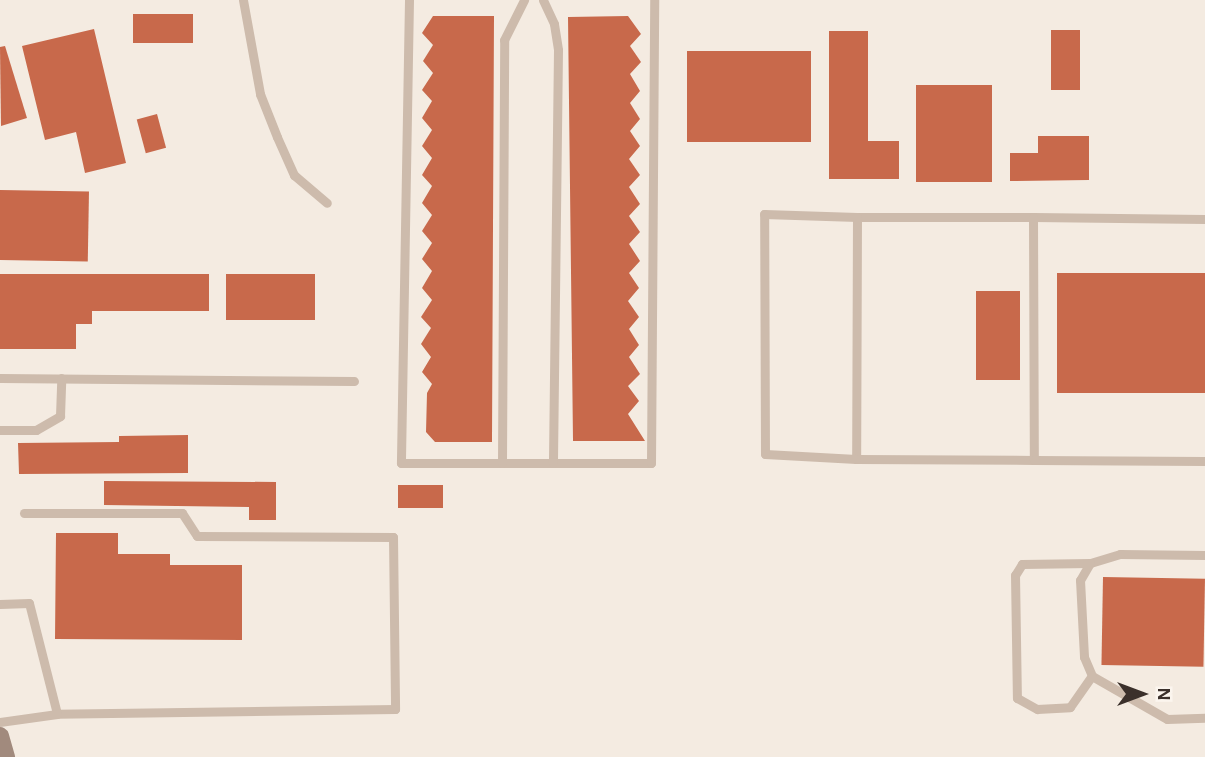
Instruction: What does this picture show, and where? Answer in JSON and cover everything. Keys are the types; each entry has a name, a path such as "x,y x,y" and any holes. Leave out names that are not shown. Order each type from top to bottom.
{"main road":[{"path":"0,736 6,757"}],"lane":[{"path":"243,0 260,94 276,137 294,174 327,203"},
{"path":"410,0 401,463 651,463 654,0"},
{"path":"502,463 504,40 523,0"},
{"path":"543,0 554,24 558,50 553,463"},
{"path":"1205,219 764,214 765,454 856,458 1205,461"},
{"path":"856,458 858,217"},
{"path":"1033,217 1034,460"},
{"path":"0,378 354,381"},
{"path":"0,430 36,430 60,416 61,378"},
{"path":"0,722 57,713 395,709 393,537 197,536 182,513 24,513"},
{"path":"1092,676 1070,707 1037,709 1017,698 1015,575 1023,564 1090,563 1120,554 1205,555"},
{"path":"1090,563 1080,580 1084,657 1092,676 1167,719 1205,718"},
{"path":"0,604 29,603 57,713"}],"building":[{"path":"133,14 193,14 193,43 133,43"},
{"path":"433,16 494,16 492,442 435,442 426,432 427,393 432,384 422,372 431,357 421,344 431,328 421,317 432,300 422,288 432,271 422,259 432,243 422,231 432,215 422,203 432,186 422,175 432,158 422,146 432,130 422,118 432,101 422,90 433,73 423,61 433,45 422,33"},
{"path":"628,16 641,34 630,46 641,62 630,74 640,91 630,103 640,119 630,131 640,146 629,159 640,175 629,187 640,204 629,216 640,232 629,244 640,261 629,273 639,288 628,301 639,317 629,329 639,345 629,357 640,374 628,386 639,401 628,414 645,441 573,441 568,17"},
{"path":"94,29 126,163 85,173 76,132 45,140 22,46"},
{"path":"1051,30 1080,30 1080,90 1051,90"},
{"path":"829,31 868,31 868,141 899,141 899,179 829,179"},
{"path":"5,46 27,118 1,126 0,47"},
{"path":"687,51 811,51 811,142 687,142"},
{"path":"916,85 992,85 992,182 916,182"},
{"path":"157,114 166,148 146,153 137,119"},
{"path":"1038,136 1089,136 1089,180 1010,181 1010,153 1038,153"},
{"path":"0,190 89,192 88,262 0,260"},
{"path":"1057,273 1205,273 1205,393 1057,393"},
{"path":"0,274 209,274 209,311 92,311 92,324 76,324 76,349 0,349"},
{"path":"226,274 315,274 315,320 226,320"},
{"path":"976,291 1020,291 1020,380 976,380"},
{"path":"188,435 188,473 19,474 18,443 119,442 119,436"},
{"path":"104,481 276,482 276,520 249,520 249,507 104,505"},
{"path":"398,485 443,485 443,508 398,508"},
{"path":"56,533 118,533 118,554 170,554 170,565 242,565 242,640 55,639"},
{"path":"1103,577 1205,579 1203,667 1101,665"}]}
